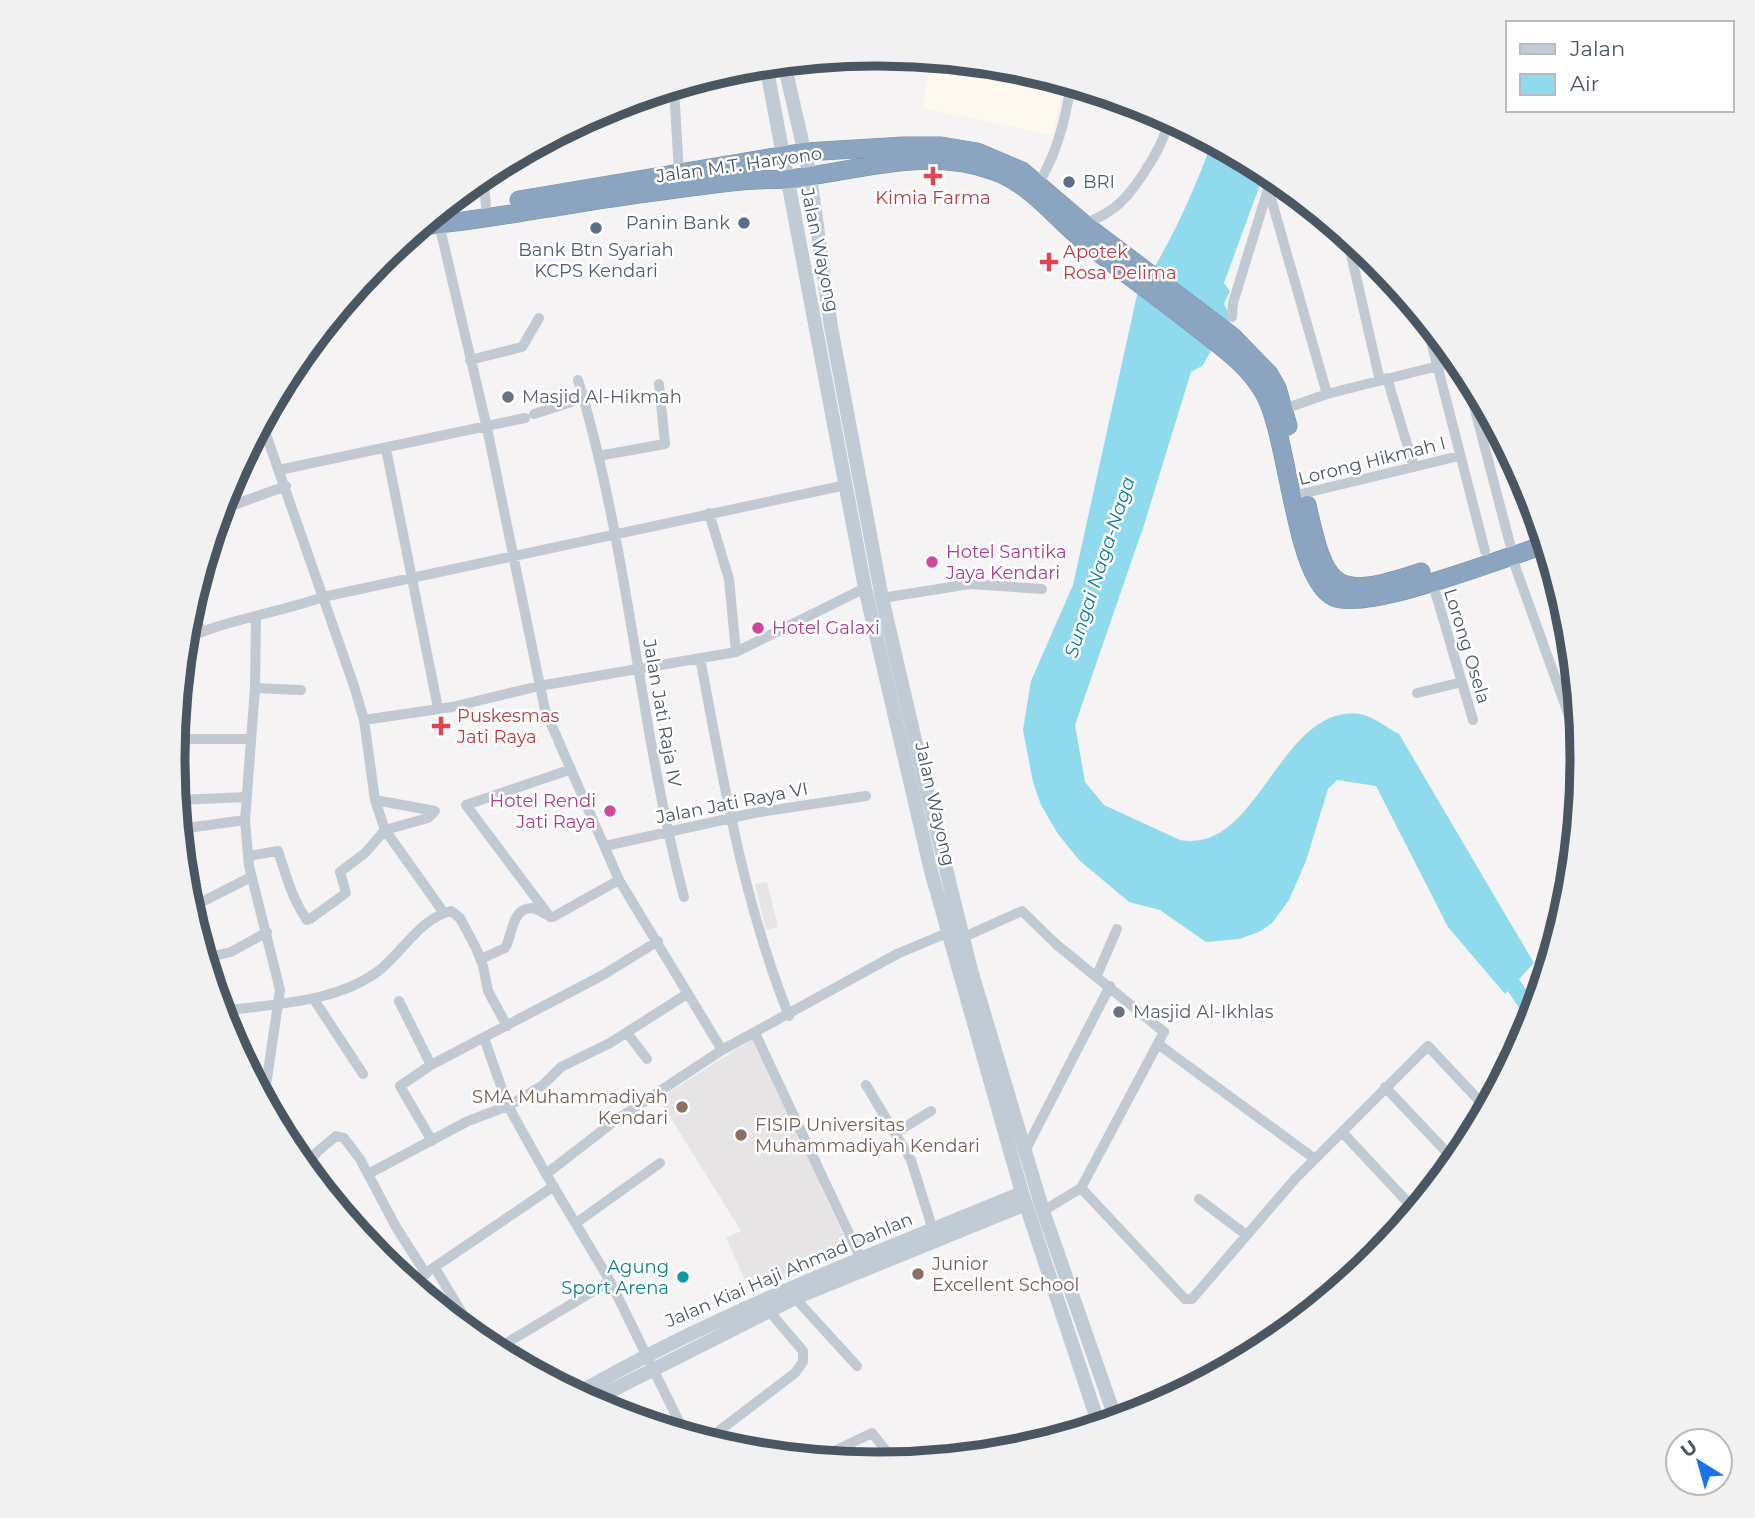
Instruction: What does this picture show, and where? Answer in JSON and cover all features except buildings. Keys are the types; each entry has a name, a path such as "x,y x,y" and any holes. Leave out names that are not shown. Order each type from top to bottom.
{"highway":[{"name":"Jalan M.T. Haryono","path":"449,216 486,206 783,155 941,146 1007,163 1038,184 1142,277"},
{"name":"Jalan M.T. Haryono","path":"446,218 744,180 786,179 881,164 929,160 970,164 1019,182 1077,235 1142,277 1228,342"},
{"path":"1228,342 1269,374 1284,409 1310,569 1316,582 1332,596 1357,600 1432,581 1511,550 1535,544"},
{"path":"1228,342 1264,392 1275,417 1298,495 1325,570 1345,586 1408,577 1485,551 1511,550"}],"main road":[{"name":"Jalan Wayong","path":"786,72 810,176 825,289 882,598 964,937 1043,1211 1112,1411"},
{"name":"Jalan Wayong","path":"768,75 865,588 947,933 1021,1200 1096,1416"},
{"name":"Jalan Kiai Haji Ahmad Dahlan","path":"588,1388 648,1353 861,1259 933,1230 1021,1200"},
{"name":"Jalan Kiai Haji Ahmad Dahlan","path":"603,1395 795,1298 1021,1200"},
{"path":"1087,1387 1102,1382"}],"street":[{"path":"1038,184 1056,147 1069,94"},
{"path":"675,97 679,173"},
{"path":"1084,224 1104,215 1131,191 1164,136 1165,129"},
{"path":"1232,317 1233,303 1268,188"},
{"path":"1268,188 1327,394"},
{"path":"484,189 486,206"},
{"path":"435,227 487,428 539,686 555,739 620,880 722,1050"},
{"path":"1351,254 1383,380 1414,467"},
{"path":"471,360 522,346 539,318"},
{"path":"1430,341 1485,551"},
{"path":"1284,409 1327,394 1446,364"},
{"name":"Jalan Jati Raja IV","path":"578,380 598,456 667,830 684,897"},
{"path":"598,456 665,444 659,384"},
{"path":"279,470 487,428 584,398"},
{"path":"1475,409 1511,550 1569,715"},
{"path":"265,436 286,486 364,720 374,800 385,830 444,913"},
{"path":"386,449 438,708"},
{"name":"Lorong Hikmah I","path":"1298,495 1459,456"},
{"path":"197,633 323,597 414,580 846,485"},
{"path":"234,505 286,486"},
{"path":"709,513 729,579 736,652"},
{"name":"Lorong Osela","path":"1432,581 1473,720"},
{"path":"882,598 970,584 1042,589"},
{"path":"364,720 736,652 865,588"},
{"path":"256,618 255,688 245,820 251,877 279,979 266,1084"},
{"path":"198,624 201,631"},
{"path":"700,658 730,819 766,960 789,1016"},
{"path":"1417,693 1462,682"},
{"path":"255,688 301,690"},
{"path":"185,739 251,739"},
{"path":"550,917 466,805 569,770"},
{"name":"Jalan Jati Raya VI","path":"605,846 667,830 866,796"},
{"path":"186,800 247,797"},
{"path":"248,856 278,851 286,882 308,920 346,893 340,872 365,853 385,830 428,818 435,811 374,800"},
{"path":"189,828 245,820"},
{"path":"200,903 251,877"},
{"path":"550,917 620,880"},
{"path":"481,959 505,948 516,917 523,910 535,908 550,917"},
{"path":"232,1009 313,998 368,977 417,932 451,911 460,918 481,959 488,991 507,1026"},
{"path":"964,937 1022,911 1057,945 1164,1032 1081,1188 1043,1211"},
{"path":"1097,975 1117,929"},
{"path":"214,956 231,952 267,932"},
{"path":"546,1174 616,1120 722,1050 789,1016 890,958 947,933"},
{"path":"432,1141 400,1086 431,1065 603,975 658,941"},
{"path":"1025,1151 1110,986"},
{"path":"368,1174 468,1121 508,1105 543,1085 561,1067 627,1033 687,994"},
{"path":"313,998 363,1074"},
{"path":"399,1001 431,1065"},
{"path":"627,1033 647,1059"},
{"path":"755,1033 861,1259"},
{"path":"484,1038 508,1105 610,1281 648,1353 679,1422"},
{"path":"1158,1044 1315,1159"},
{"path":"1081,1188 1188,1300 1199,1294 1245,1234 1315,1159 1385,1087 1430,1046 1479,1101"},
{"path":"866,1085 897,1132 917,1175 933,1230"},
{"path":"1385,1087 1447,1153"},
{"path":"897,1132 931,1111"},
{"path":"1342,1132 1409,1203"},
{"path":"313,1160 329,1140 341,1136 352,1147 390,1217 456,1308"},
{"path":"576,1223 660,1163"},
{"path":"419,1278 554,1186"},
{"path":"1199,1199 1245,1234"},
{"path":"506,1343 610,1281"},
{"path":"795,1298 857,1366"},
{"path":"717,1432 795,1373 803,1362 803,1351 769,1311"},
{"path":"836,1450 872,1433 887,1452"}],"shaded area":[{"path":"930,69 968,72 1062,92 1052,135 922,108"},
{"path":"767,882 778,927 766,930 755,884"},
{"name":"FISIP Universitas Muhammadiyah Kendari","path":"755,1037 851,1253 751,1293 726,1238 741,1231 659,1099"}],"water":[{"path":"1208,151 1261,182 1224,283 1230,291 1224,304 1231,318 1202,366 1191,372 1144,525 1075,725 1085,782 1104,805 1180,840 1207,838 1230,825 1250,804 1288,753 1309,732 1332,717 1360,714 1375,720 1399,734 1534,963 1505,994 1448,927 1376,786 1337,780 1328,789 1306,861 1289,900 1272,923 1259,932 1239,939 1206,942 1160,910 1129,902 1079,860 1058,834 1041,805 1033,782 1023,730 1031,681 1073,585 1137,295 1179,221"}],"waterway":[{"name":"Sungai Naga-Naga","path":"1501,967 1525,1003"}],"place":[{"name":"Kimia Farma","path":"933,176"},
{"name":"BRI","path":"1069,182"},
{"name":"Panin Bank","path":"744,223"},
{"name":"Bank Btn Syariah KCPS Kendari","path":"596,228"},
{"name":"Apotek Rosa Delima","path":"1049,262"},
{"name":"Masjid Al-Hikmah","path":"508,397"},
{"name":"Hotel Santika Jaya Kendari","path":"932,562"},
{"name":"Hotel Galaxi","path":"758,628"},
{"name":"Puskesmas Jati Raya","path":"441,726"},
{"name":"Hotel Rendi Jati Raya","path":"610,811"},
{"name":"Masjid Al-Ikhlas","path":"1119,1012"},
{"name":"SMA Muhammadiyah Kendari","path":"682,1107"},
{"name":"FISIP Universitas Muhammadiyah Kendari","path":"741,1135"},
{"name":"Junior Excellent School","path":"918,1274"},
{"name":"Agung Sport Arena","path":"683,1277"}]}
